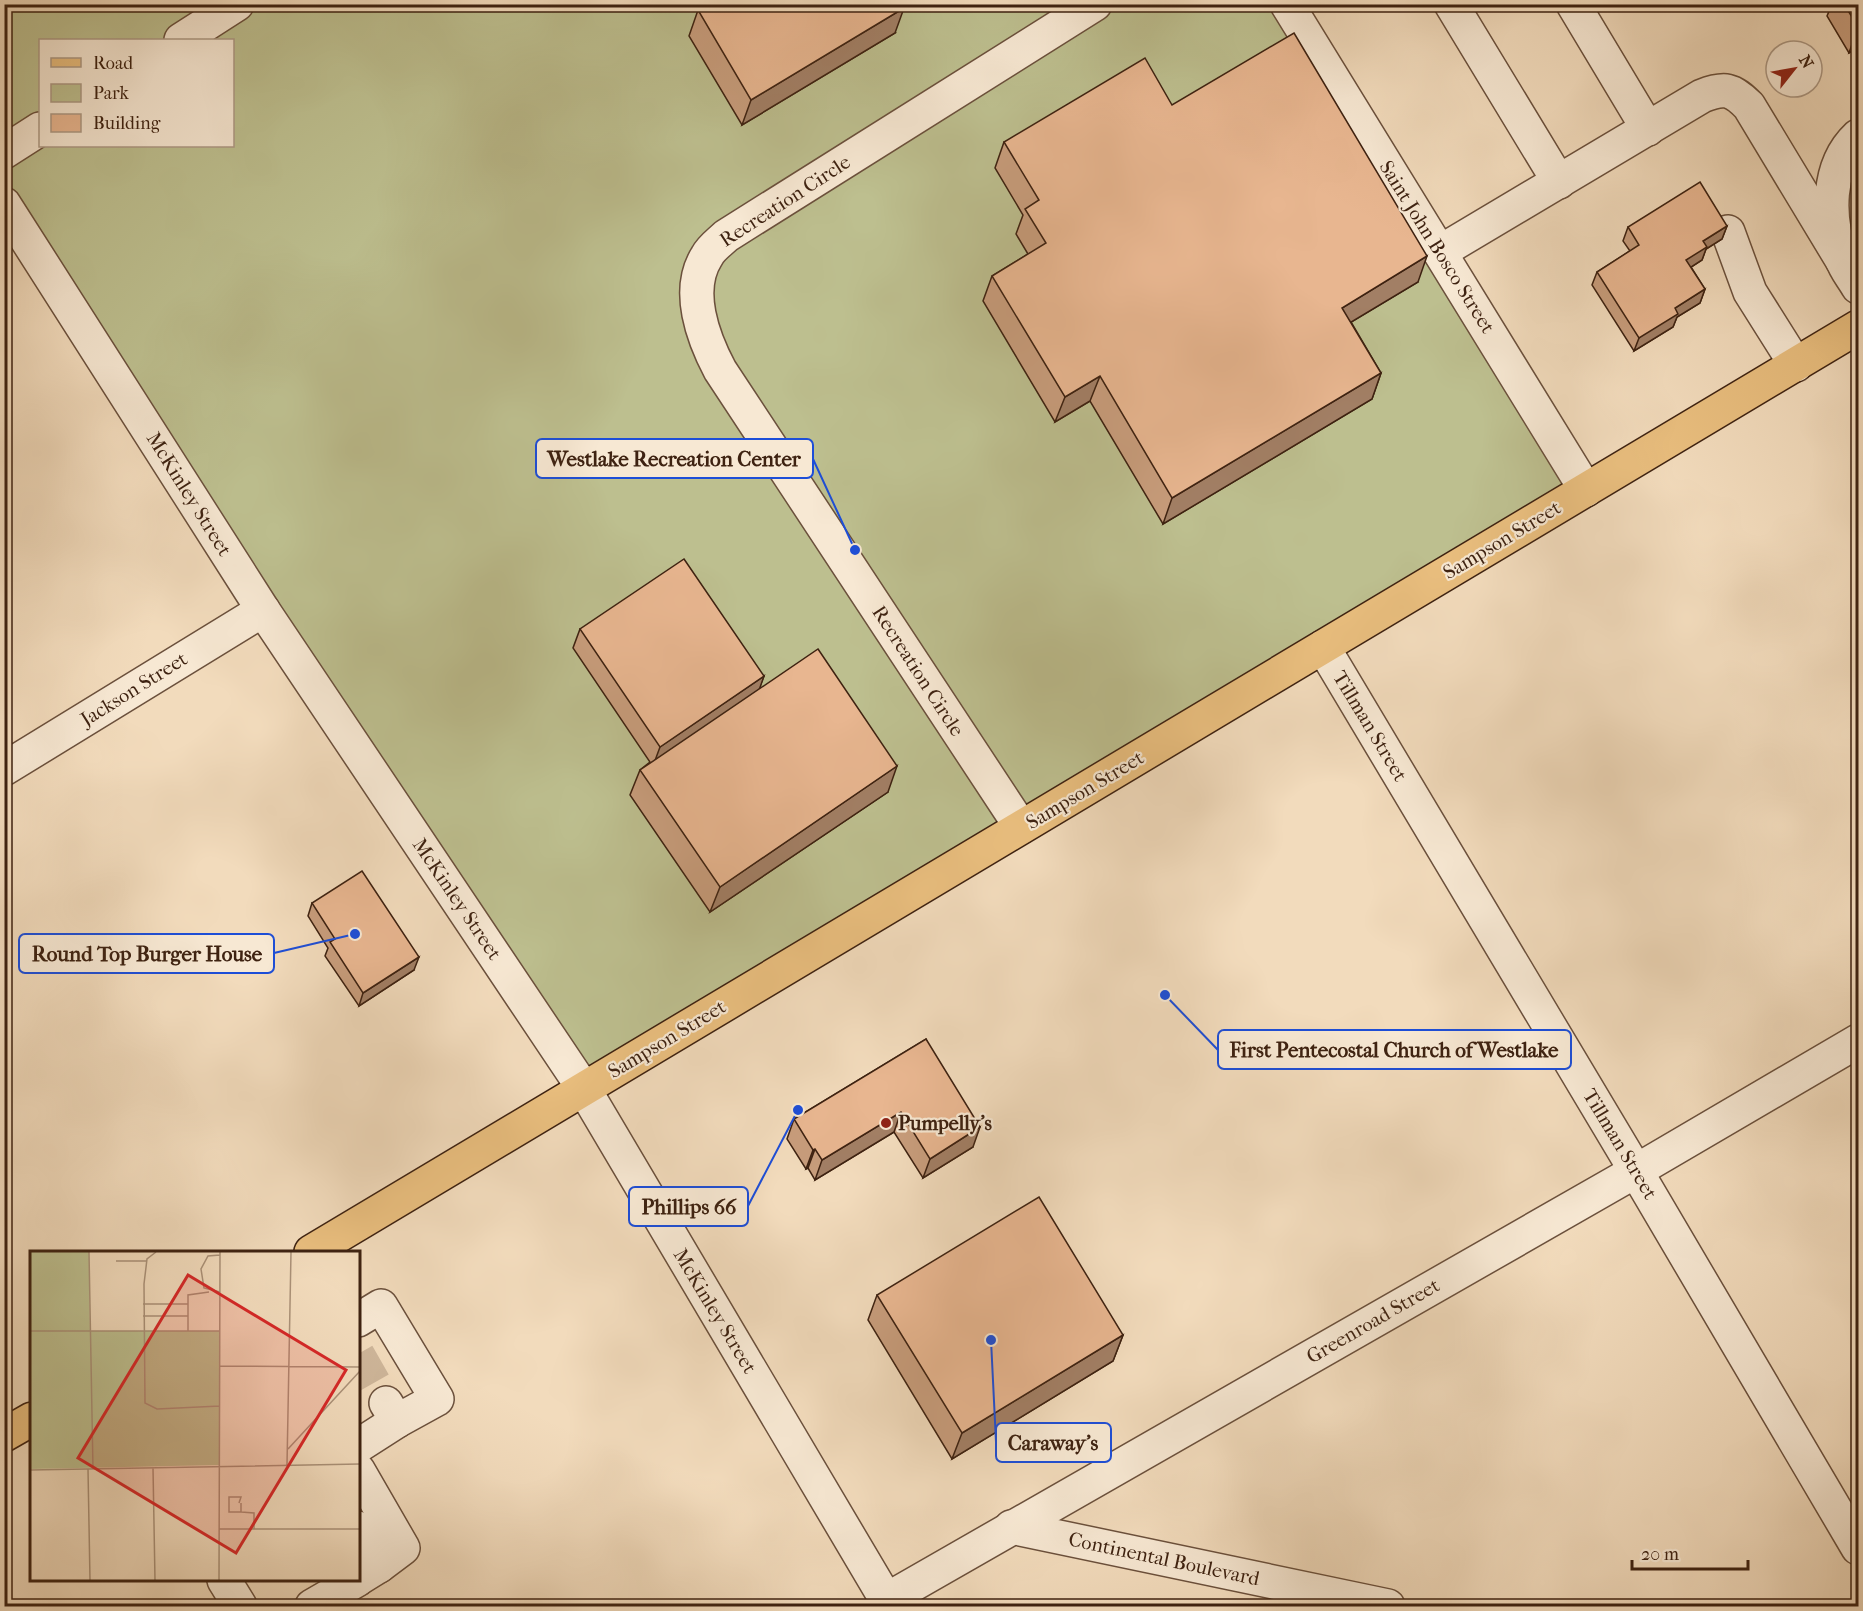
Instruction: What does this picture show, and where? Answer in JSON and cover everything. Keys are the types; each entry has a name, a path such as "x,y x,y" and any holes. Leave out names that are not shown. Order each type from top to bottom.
{"main road":[{"name":"Sampson Street","path":"313,1251 1858,327"},
{"path":"4,1436 30,1420"}],"street":[{"path":"183,39 237,4"},
{"name":"Recreation Circle","path":"1021,827 720,370 708,348 701,324 698,288 700,268 708,253 726,236 1095,4"},
{"name":"Saint John Bosco Street","path":"1287,4 1586,490"},
{"path":"1451,4 1558,182"},
{"path":"1574,4 1648,129"},
{"path":"1440,252 1702,96 1716,90 1728,90 1739,95 1749,106 1858,287"},
{"path":"4,152 39,130"},
{"path":"1842,260 1832,218 1834,179 1846,147 1858,136"},
{"name":"McKinley Street","path":"4,204 263,610 584,1089 888,1603"},
{"path":"1728,232 1750,292 1796,364"},
{"name":"Jackson Street","path":"4,769 263,610"},
{"name":"Tillman Street","path":"1323,647 1858,1548"},
{"name":"Greenroad Street","path":"888,1603 1011,1527 1636,1171 1858,1041"},
{"path":"360,1319 381,1306 437,1399 392,1412 360,1444"},
{"path":"360,1473 403,1548 365,1575 360,1541"},
{"name":"Continental Boulevard","path":"1011,1527 1388,1606"},
{"path":"225,1581 240,1606"},
{"path":"312,1606 355,1581"}],"green space":[{"path":"5,5 1287,5 1586,490 584,1089 5,204"}],"building":[{"path":"708,4 902,4 904,8 751,100 698,10"},
{"path":"1844,4 1858,4 1858,27"},
{"path":"1294,33 1427,256 1342,308 1381,373 1172,498 1100,376 1065,397 992,276 1046,243 1025,209 1039,200 1004,142 1145,58 1172,105"},
{"path":"1700,182 1727,226 1703,241 1707,247 1686,260 1705,289 1675,308 1678,314 1639,338 1597,272 1639,245 1628,227"},
{"path":"684,559 764,676 660,747 580,629"},
{"path":"818,649 897,766 720,887 640,770"},
{"path":"362,871 419,957 363,993 330,942 335,939 312,903"},
{"name":"Pumpelly's","path":"926,1039 980,1127 930,1159 901,1112 822,1160 794,1119"},
{"path":"1039,1197 1123,1335 962,1433 877,1295"}],"tunnel":[{"path":"360,1358 386,1403"}],"place":[{"name":"Westlake Recreation Center","path":"855,550"},
{"name":"Round Top Burger House","path":"355,934"},
{"name":"First Pentecostal Church of Westlake","path":"1165,995"},
{"name":"Phillips 66","path":"798,1110"},
{"name":"Pumpelly's","path":"886,1123"},
{"name":"Caraway's","path":"991,1340"}]}
